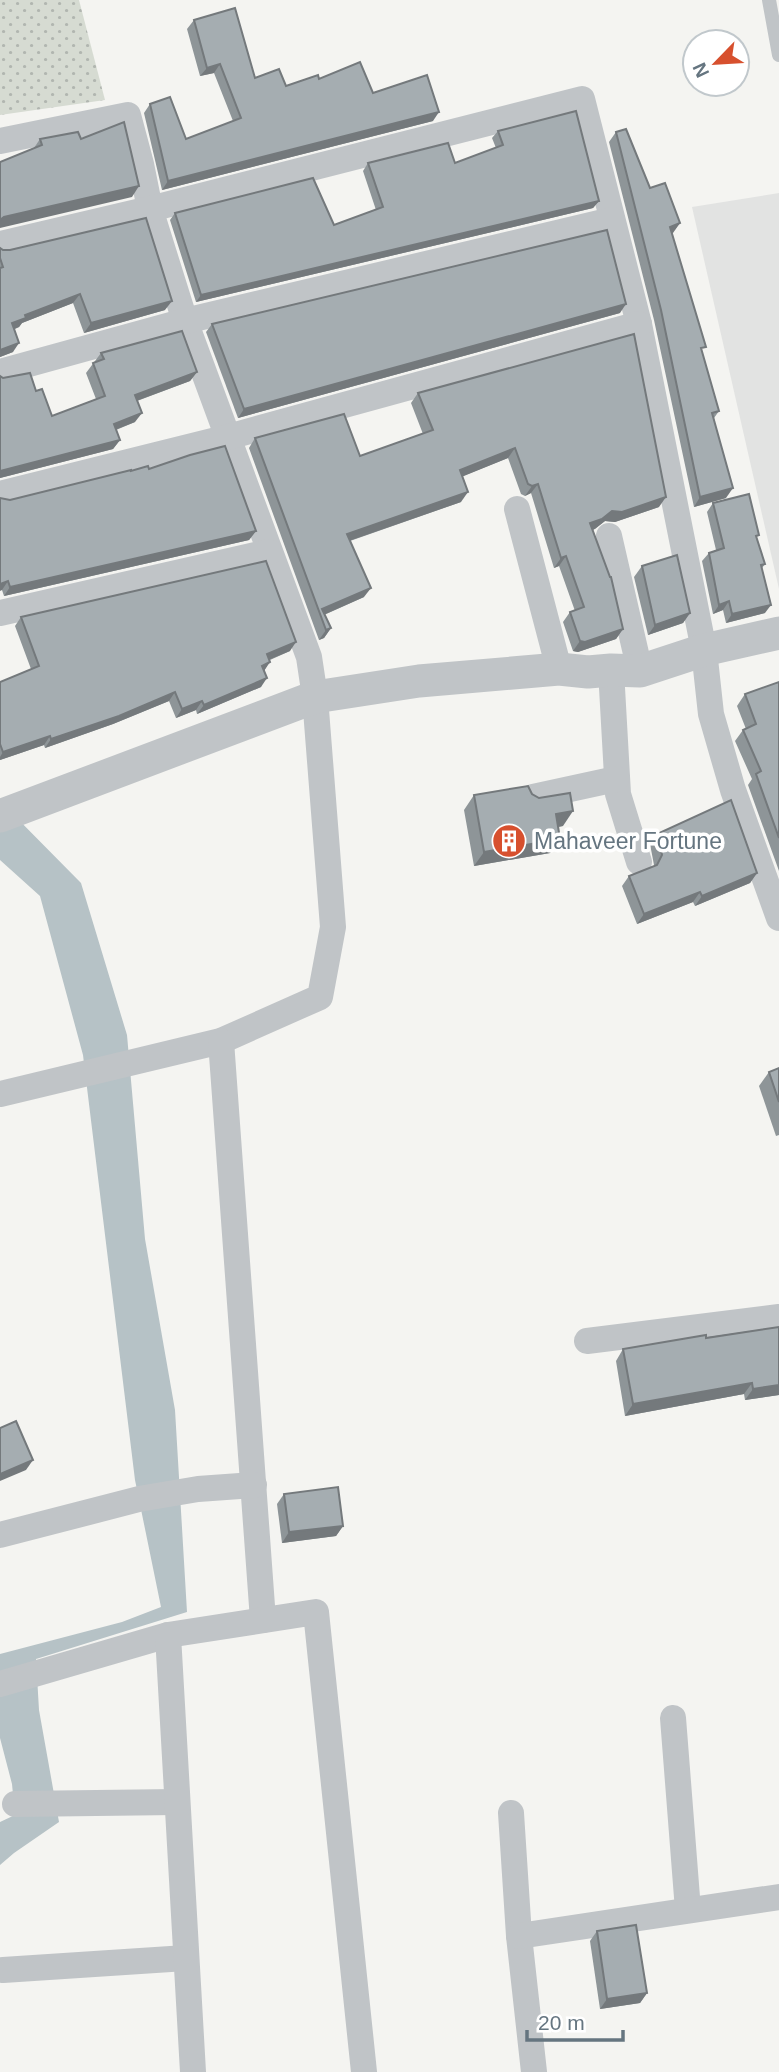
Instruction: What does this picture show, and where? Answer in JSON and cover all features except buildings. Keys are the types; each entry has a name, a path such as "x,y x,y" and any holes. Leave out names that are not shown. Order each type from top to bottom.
{"street":[{"path":"0,244 150,209 582,99 639,324 704,650 711,714 733,790 779,918"},
{"path":"0,141 128,116 150,209 185,321 309,657 315,697 333,928 320,997 221,1041 0,1094"},
{"path":"0,372 185,321 611,220"},
{"path":"0,494 228,437 639,324"},
{"path":"517,509 559,669"},
{"path":"609,536 625,670 616,779 639,862"},
{"path":"0,613 269,552"},
{"path":"0,816 315,697 419,681 559,669 588,672 625,670 779,634"},
{"path":"533,797 616,779"},
{"path":"221,1041 263,1620"},
{"path":"587,1341 779,1317"},
{"path":"0,1535 139,1499 254,1485"},
{"path":"0,1684 168,1635 316,1612 364,2072"},
{"path":"168,1635 193,2072"},
{"path":"673,1718 688,1910"},
{"path":"15,1804 177,1802"},
{"path":"511,1813 519,1936 534,2072"},
{"path":"519,1936 779,1897"},
{"path":"3,1970 186,1958"}],"lane":[{"path":"769,0 779,55"}],"shaded area":[{"path":"0,0 79,0 105,100 0,115"},
{"path":"779,193 779,589 692,207"},
{"path":"0,801 81,883 127,1035 145,1239 175,1410 187,1612 36,1659 39,1710 59,1822 0,1865 0,1822 15,1815 12,1784 0,1738 0,1654 122,1622 161,1607 135,1480 83,1055 40,896 0,860"}],"place":[{"name":"Mahaveer Fortune","path":"509,841"}]}
